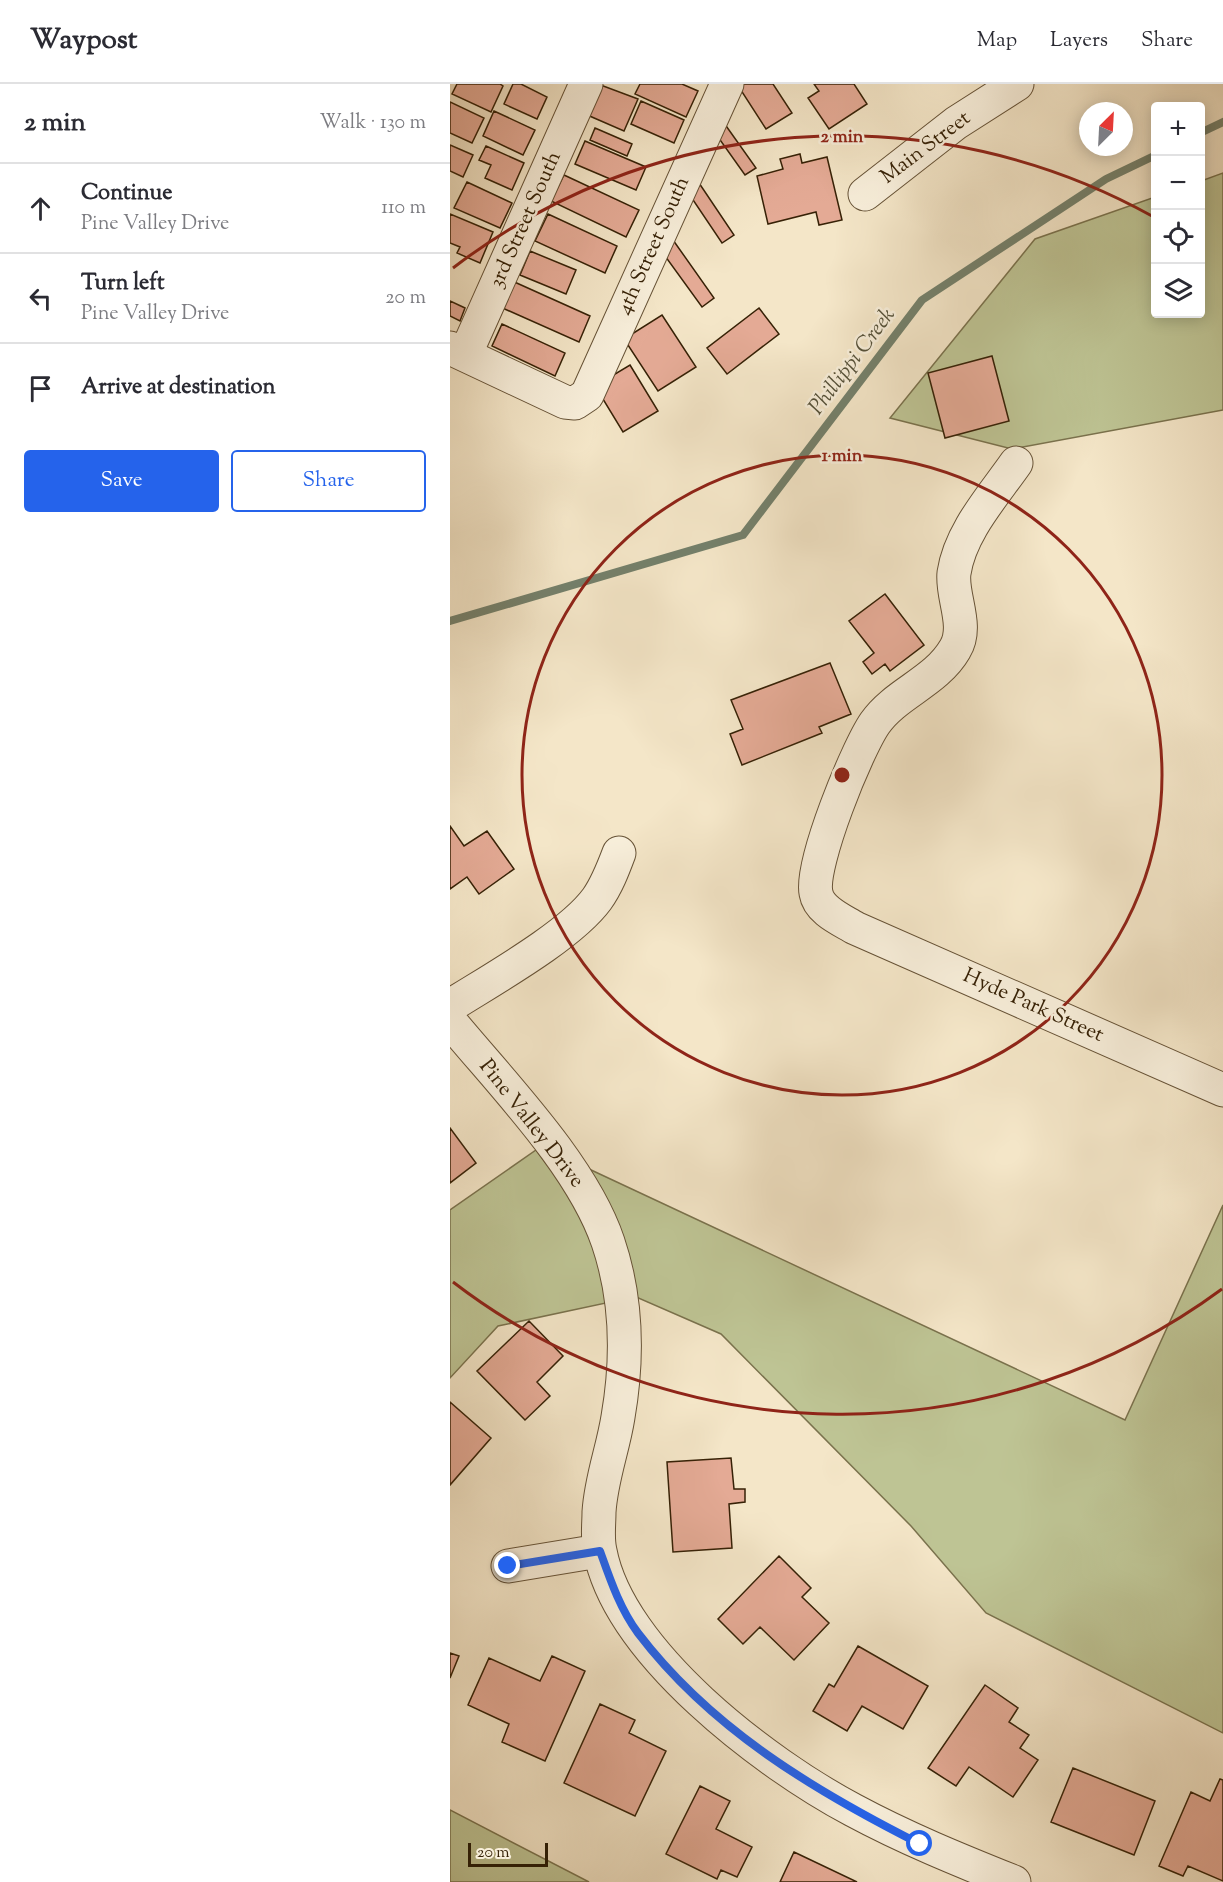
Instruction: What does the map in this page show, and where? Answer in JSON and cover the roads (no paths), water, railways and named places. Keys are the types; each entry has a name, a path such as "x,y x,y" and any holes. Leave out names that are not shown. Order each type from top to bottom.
{"street":[{"name":"3rd Street South","path":"457,352 586,84"},
{"name":"4th Street South","path":"457,352 566,402 575,403 587,395 727,84"},
{"name":"Main Street","path":"865,194 956,123 1017,84"},
{"name":"Hyde Park Street","path":"1016,463 964,539 954,574 960,618 957,647 939,671 876,721 851,767 816,872 816,894 824,908 844,921 1223,1090"},
{"path":"450,1006 578,920 597,899 609,879 619,853"},
{"name":"Pine Valley Drive","path":"450,1021 578,1180 609,1244 622,1310 625,1367 618,1419 604,1477 599,1510 600,1551 614,1592 637,1632 682,1682 758,1748 850,1809 920,1844 1014,1882"},
{"path":"508,1566 600,1551"}],"waterway":[{"name":"Phillippi Creek","path":"1205,131 1223,122"},
{"name":"Phillippi Creek","path":"450,621 743,535 922,300 1106,179 1154,156"}]}
